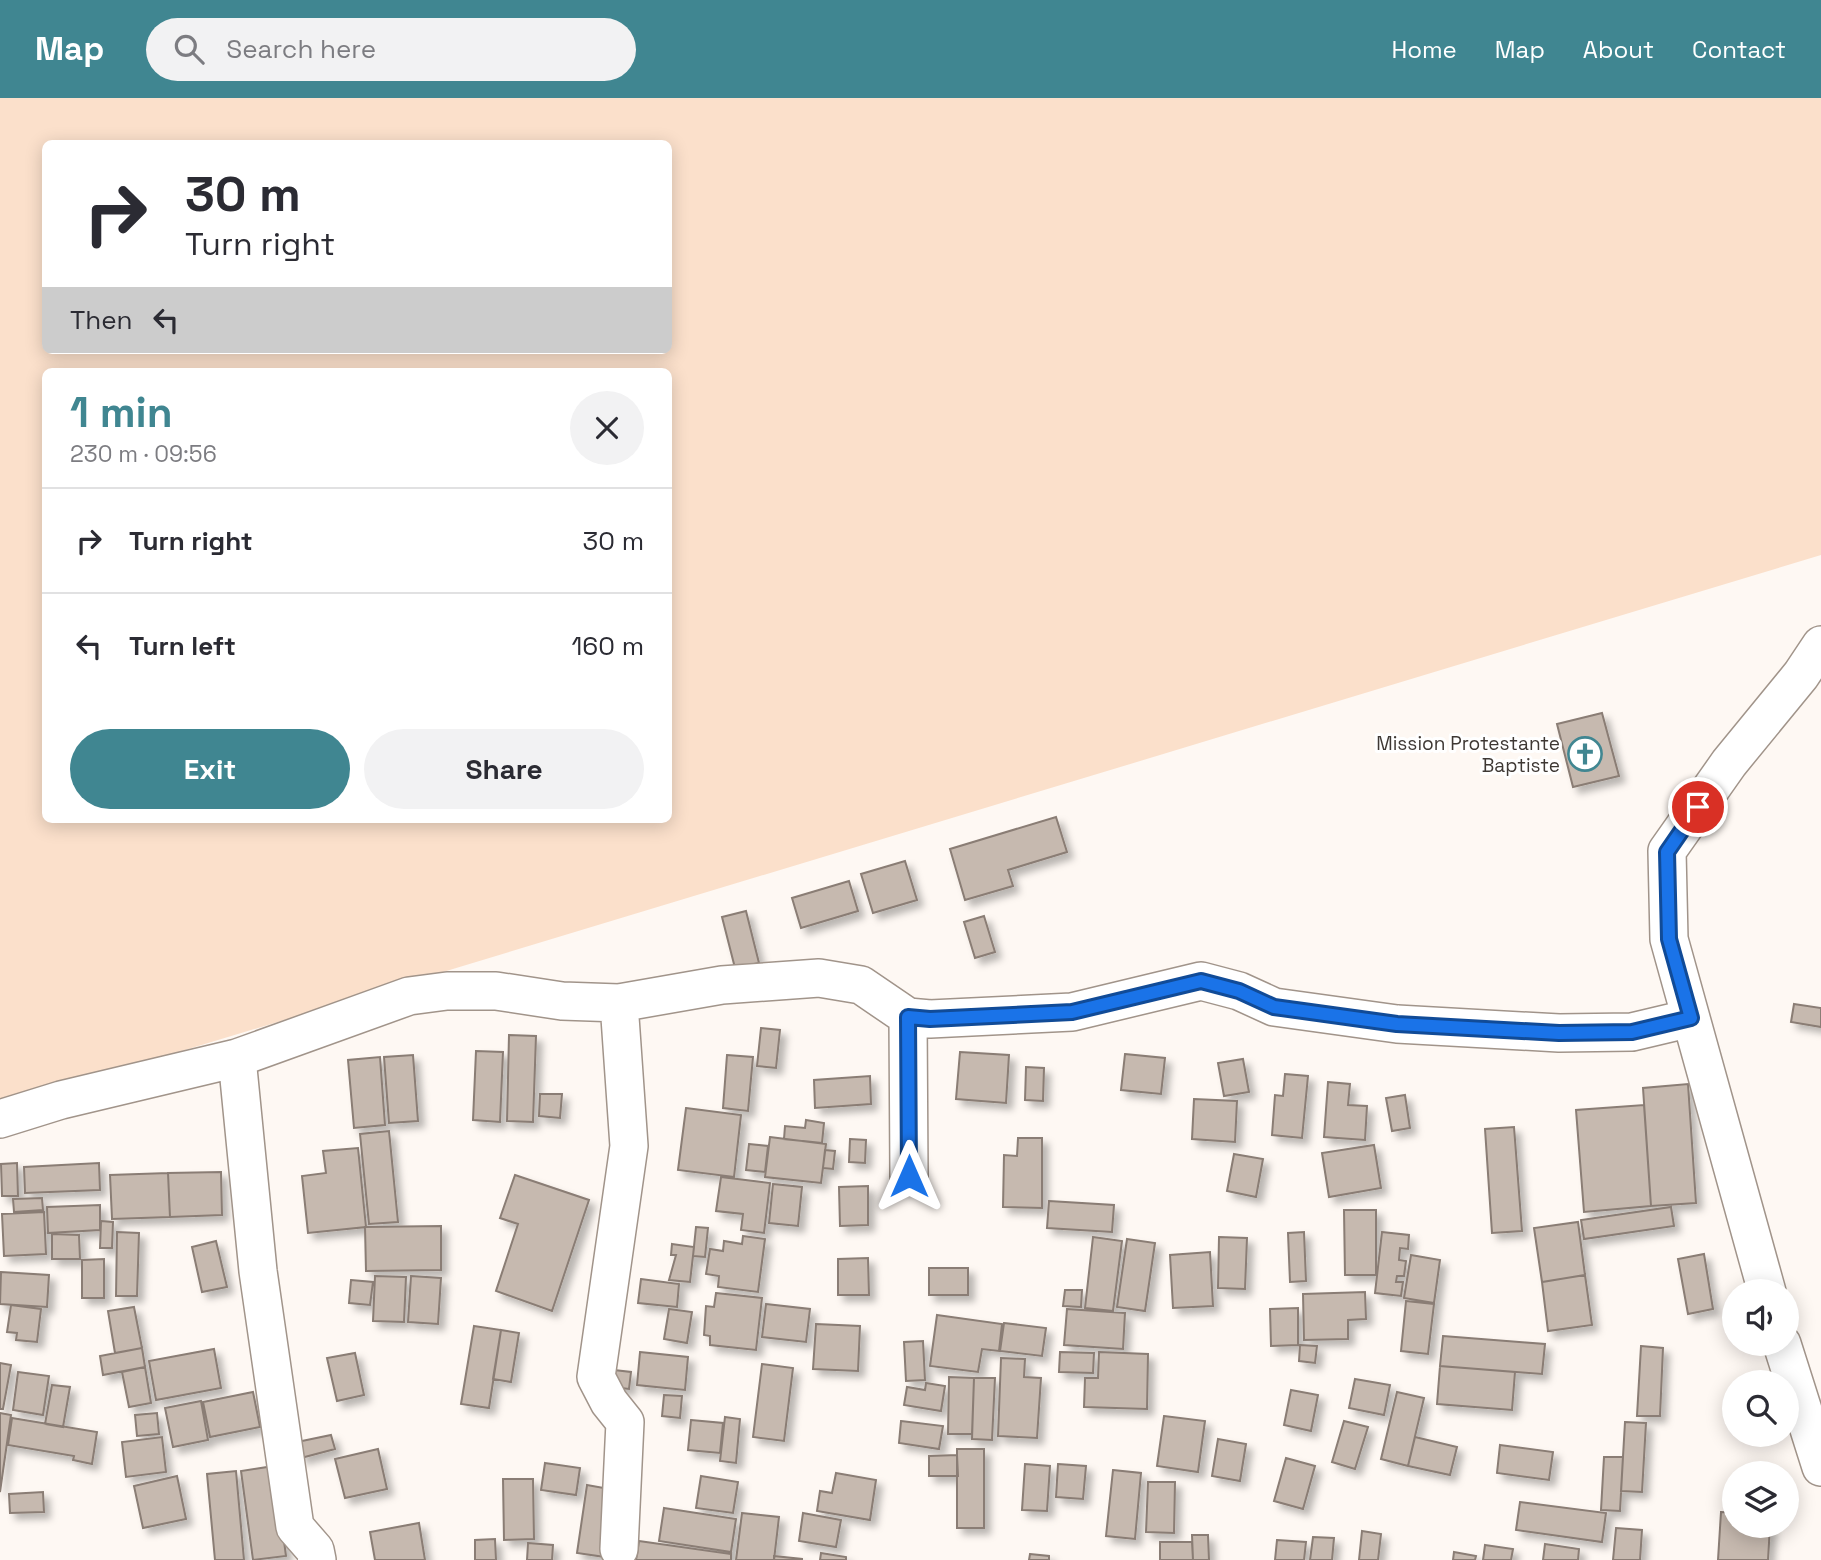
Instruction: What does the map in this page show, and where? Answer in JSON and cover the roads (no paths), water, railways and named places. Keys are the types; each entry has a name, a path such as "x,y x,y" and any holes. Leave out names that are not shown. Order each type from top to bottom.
{"street":[{"path":"1763,1279 1669,939 1667,852 1729,763 1801,675 1821,645"},
{"path":"0,1119 61,1100 237,1058 409,996 447,991 496,991 562,1001 619,1003 722,985 818,978 861,985 908,1017 930,1019 1072,1012 1201,981 1239,991 1274,1007 1397,1024 1559,1033 1632,1032 1691,1018"},
{"path":"619,1003 629,1146 596,1377 609,1402 625,1422 619,1549"},
{"path":"908,1017 909,1176"},
{"path":"237,1058 258,1271 295,1527 315,1550 317,1560"},
{"path":"1786,1356 1821,1467"}],"place":[{"name":"Mission Protestante Baptiste","path":"1585,754"}]}
